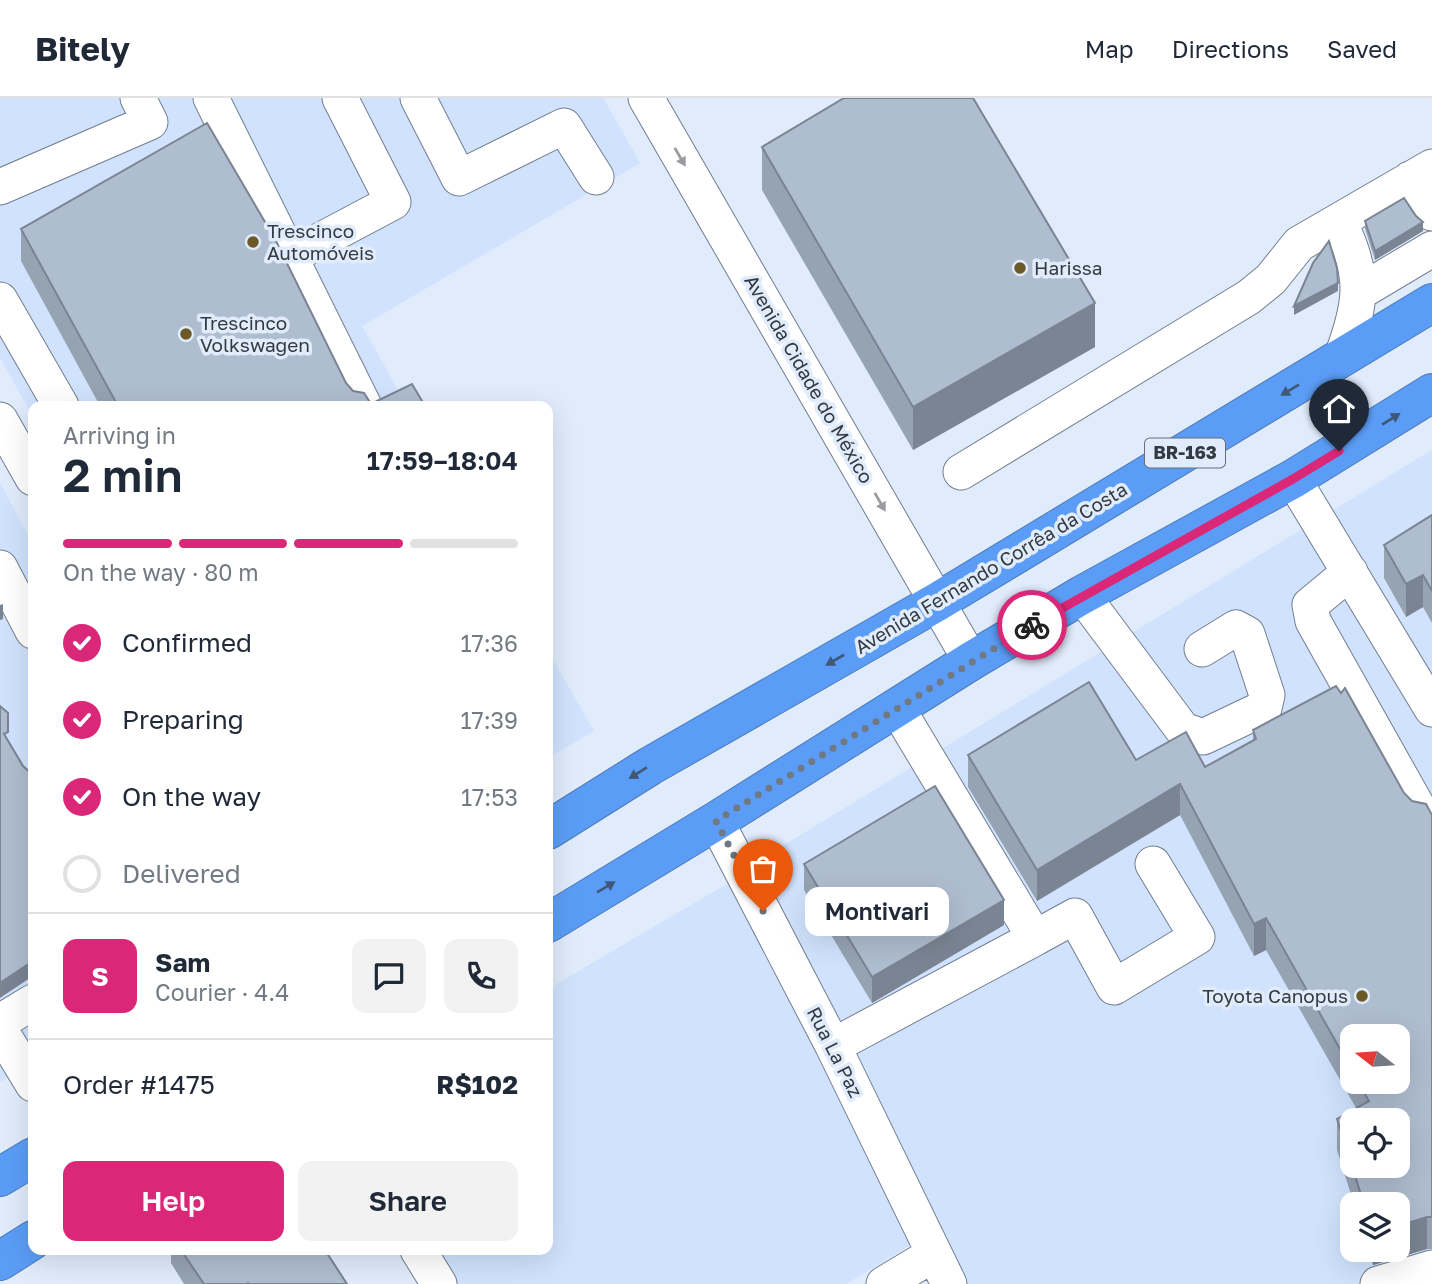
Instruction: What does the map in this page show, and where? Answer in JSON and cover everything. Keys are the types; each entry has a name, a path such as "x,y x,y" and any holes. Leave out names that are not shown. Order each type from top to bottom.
{"highway":[{"name":"Avenida Fernando Corrêa da Costa","path":"553,822 937,602 1432,303"},
{"path":"553,920 971,661 1082,595 1293,479 1432,393"},
{"path":"0,1261 28,1243"}],"street":[{"path":"0,187 150,122 138,98"},
{"path":"211,98 362,401"},
{"path":"290,256 393,202 340,98"},
{"path":"418,98 459,178 564,125 596,177"},
{"name":"Avenida Cidade do México","path":"646,98 971,661"},
{"path":"961,472 1249,297 1270,279 1299,244 1421,173 1432,212"},
{"path":"1339,222 1353,251 1357,266 1358,293 1353,323 1341,359"},
{"path":"1358,293 1432,249"},
{"path":"0,300 58,401"},
{"path":"0,420 28,469"},
{"path":"1293,479 1432,709"},
{"path":"0,568 20,603 23,622"},
{"path":"1350,572 1310,605 1313,621 1422,815 1432,816"},
{"path":"1082,595 1183,730 1203,737 1264,708 1268,695 1247,634 1236,628 1202,649"},
{"path":"897,708 1035,938"},
{"name":"Rua La Paz","path":"716,821 833,1046 941,1269"},
{"path":"833,1046 1075,916 1114,988 1197,937 1153,863"},
{"path":"0,1022 28,1005"},
{"path":"0,1030 18,1072"},
{"path":"421,1255 439,1284"},
{"path":"1378,1284 1432,1268"},
{"path":"884,1284 941,1269"}],"shaded area":[{"name":"Trescinco Automóveis","path":"0,98 603,98 640,163 362,326 404,401 28,401 28,407 0,358"},
{"path":"1432,450 1432,1277 1409,1284 966,1284 758,861"},
{"path":"0,483 28,535 28,1066 0,1082"},
{"path":"553,660 594,731 553,755"},
{"path":"742,875 920,1239 846,1284 456,1284 438,1255 553,1255 553,986"}],"building":[{"path":"844,98 973,98 1095,303 913,407 762,147"},
{"name":"Trescinco Volkswagen","path":"207,123 275,239 346,383 353,391 364,393 369,401 115,401 21,229"},
{"path":"1404,198 1423,222 1375,251 1365,221"},
{"path":"1329,241 1337,268 1338,283 1294,306 1313,263"},
{"name":"Trescinco Volkswagen","path":"412,384 422,401 377,401"},
{"path":"1432,515 1432,591 1423,575 1406,584 1384,545"},
{"name":"Toyota Canopus","path":"1089,682 1136,760 1186,732 1205,767 1256,739 1253,730 1336,686 1341,693 1345,688 1404,793 1412,801 1426,804 1432,815 1432,1217 1410,1222 1410,1192 1360,1192 1356,1178 1410,1178 1410,1108 1357,1108 1369,1101 1365,1094 1410,1094 1410,1024 1340,1024 1340,1049 1266,918 1254,924 1180,784 1037,870 968,755"},
{"path":"0,706 8,713 8,732 4,734 28,770 28,964 0,983"},
{"path":"935,786 1004,900 872,977 804,864"},
{"path":"184,1255 328,1255 347,1284 248,1283 204,1284"}],"way so far":[{"path":"763,911 716,821 1032,625"}],"place":[{"name":"Trescinco Automóveis","path":"253,242"},
{"name":"Harissa","path":"1020,268"},
{"name":"Trescinco Volkswagen","path":"186,334"},
{"name":"Montivari","path":"763,911"},
{"name":"Toyota Canopus","path":"1362,996"}],"route":[{"path":"1032,625 1339,451"}]}
